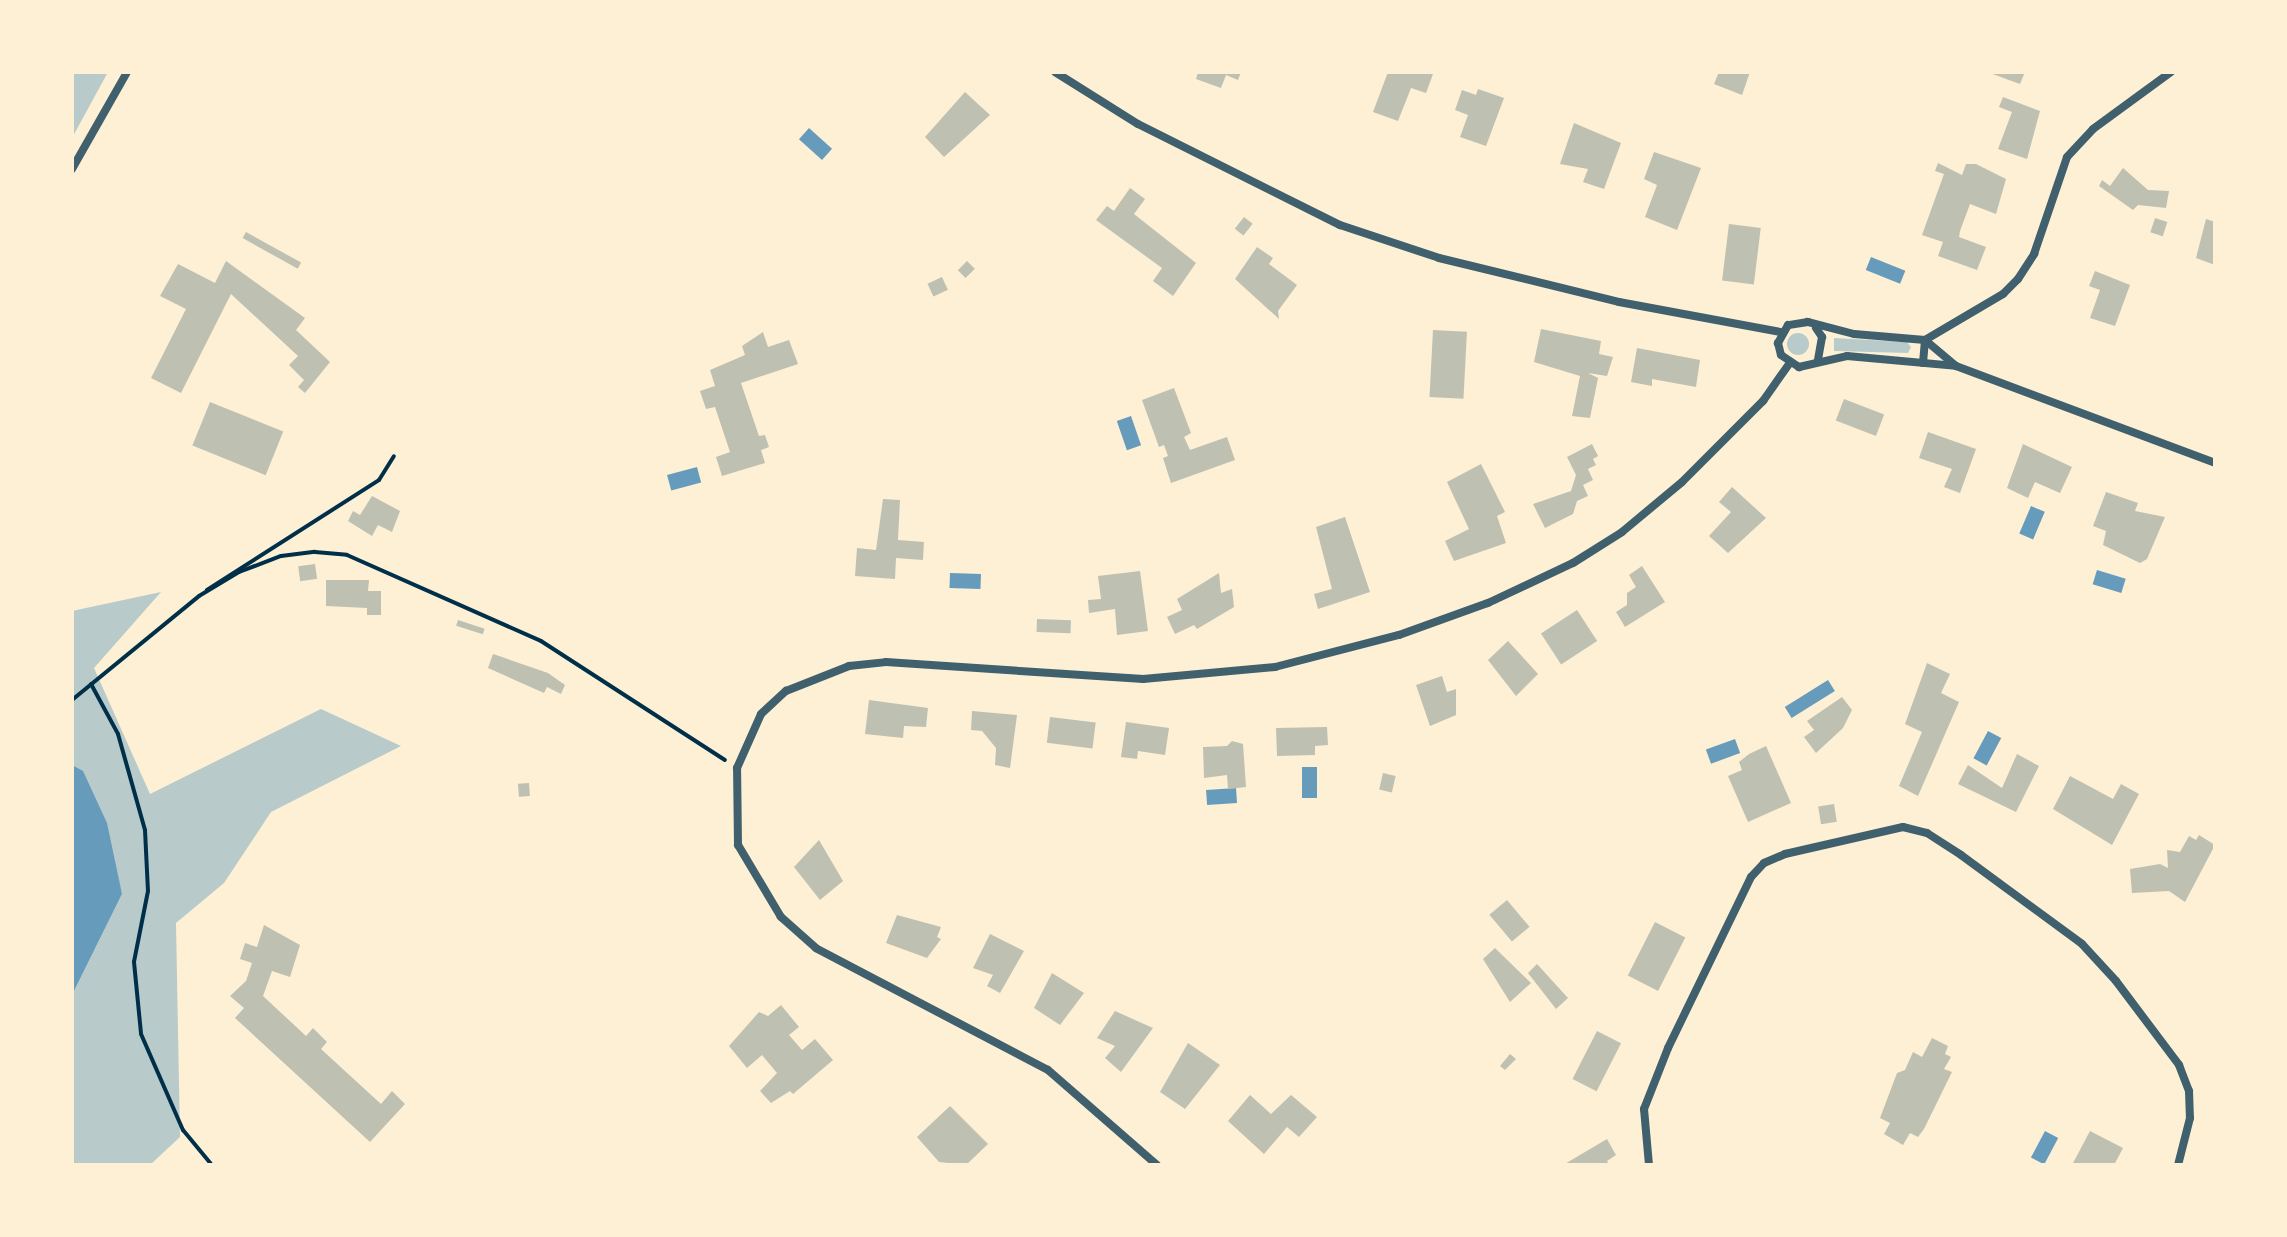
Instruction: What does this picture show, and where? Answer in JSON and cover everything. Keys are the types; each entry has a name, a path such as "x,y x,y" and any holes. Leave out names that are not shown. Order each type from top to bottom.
{"street":[{"path":"72,169 127,72"},
{"path":"1055,72 1217,166 1350,228 1439,258 1604,299 1781,332"},
{"path":"1925,340 2003,294 2018,279 2034,254 2067,157 2093,129 2171,72"},
{"path":"1956,366 1925,340 1816,328 1798,321 1781,332 1778,343 1789,364 1799,367 1818,360 1847,356 1956,366 2215,463"},
{"path":"1816,328 1823,349 1818,360"},
{"path":"1923,363 1925,340"},
{"path":"1157,1165 1048,1070 816,948 781,917 738,845 737,768 745,741 769,707 786,691 849,666 886,662 1143,679 1275,667 1399,635 1488,603 1573,563 1622,532 1713,451 1763,401 1789,364"},
{"path":"1649,1165 1644,1109 1668,1048 1751,877 1764,863 1785,854 1903,827 1927,833 1961,855 2082,944 2116,981 2179,1065 2189,1091 2190,1118 2178,1165"}],"path":[{"path":"72,700 226,573 379,480 394,456"},
{"path":"199,596 239,572 281,556 347,555 541,641 737,768"},
{"path":"91,684 118,734 145,830 148,891 134,962 141,1034 183,1130 212,1165"}],"shaded area":[{"path":"72,72 108,72 72,138"},
{"path":"1794,333 1802,333 1809,344 1802,355 1794,355 1787,348 1787,340"},
{"path":"1834,338 1907,342 1911,347 1908,353 1834,351"},
{"path":"161,592 94,668 150,794 321,709 401,746 271,812 224,883 176,923 180,1137 150,1165 72,1165 72,995 122,894 83,772 72,765 72,611"}],"water":[{"path":"809,128 832,149 822,160 799,139"},
{"path":"1871,257 1905,271 1900,284 1866,270"},
{"path":"1131,416 1141,445 1127,450 1117,421"},
{"path":"697,467 701,482 671,490 667,475"},
{"path":"2031,506 2045,512 2033,539 2019,534"},
{"path":"2097,570 2126,579 2121,593 2093,584"},
{"path":"950,573 981,574 980,589 949,588"},
{"path":"1828,680 1835,691 1792,718 1785,707"},
{"path":"1988,731 2001,738 1987,765 1973,758"},
{"path":"1735,739 1740,753 1711,764 1706,750"},
{"path":"72,765 83,771 107,823 122,894 72,995"},
{"path":"1302,767 1317,767 1317,798 1302,798"},
{"path":"1236,788 1237,803 1207,805 1206,790"},
{"path":"2045,1131 2058,1138 2044,1165 2031,1157"}],"building":[{"path":"1198,72 1241,72 1238,80 1226,75 1221,88 1196,79"},
{"path":"1388,72 1433,74 1426,93 1411,88 1398,121 1373,112"},
{"path":"1719,72 1750,72 1742,95 1714,84"},
{"path":"1987,72 2025,72 2020,84"},
{"path":"1478,89 1504,98 1486,146 1460,137 1468,115 1455,110 1462,90 1476,95"},
{"path":"965,92 990,115 944,157 925,137"},
{"path":"2003,97 2040,111 2027,159 1998,149 2012,112 1999,107"},
{"path":"1574,123 1621,143 1604,189 1583,182 1588,169 1560,164"},
{"path":"1654,152 1701,168 1677,230 1645,217 1657,185 1644,179"},
{"path":"1938,163 1962,175 1966,164 1976,164 2006,179 1996,214 1970,204 1960,231 1959,237 1986,247 1977,270 1938,256 1943,242 1922,235 1944,174 1935,171"},
{"path":"2123,168 2148,190 2169,191 2166,208 2138,205 2133,210 2099,186 2102,180 2110,186"},
{"path":"1130,188 1145,199 1134,214 1196,263 1173,296 1153,281 1162,268 1096,220 1107,206 1114,211"},
{"path":"1244,217 1253,224 1243,236 1235,229"},
{"path":"2155,218 2167,222 2163,236 2150,232"},
{"path":"2206,219 2215,222 2215,265 2196,258"},
{"path":"1729,224 1761,228 1754,284 1722,281"},
{"path":"246,232 301,263 298,269 243,238"},
{"path":"1257,247 1273,258 1269,264 1297,285 1278,311 1279,319 1235,279"},
{"path":"226,261 305,318 296,330 330,362 305,393 298,387 304,380 289,365 298,356 231,294 181,393 151,378 186,309 160,296 178,264 215,283"},
{"path":"967,261 975,269 966,278 958,270"},
{"path":"2095,271 2130,285 2115,326 2090,318 2100,290 2089,286"},
{"path":"942,277 948,290 933,296 927,284"},
{"path":"1541,329 1601,341 1599,354 1613,357 1607,376 1588,373 1598,378 1590,418 1572,416 1580,376 1534,362"},
{"path":"1433,330 1467,332 1463,399 1429,397"},
{"path":"763,332 768,347 789,340 798,364 741,383 759,436 765,435 769,447 761,450 765,463 722,476 716,457 730,452 715,407 706,409 700,391 715,386 710,370 745,355 742,346"},
{"path":"1637,348 1700,360 1696,387 1652,379 1652,386 1631,382"},
{"path":"1174,388 1191,433 1184,437 1190,450 1227,437 1235,460 1171,483 1163,458 1168,456 1164,445 1159,447 1142,400"},
{"path":"1844,399 1884,414 1876,436 1836,420"},
{"path":"210,402 283,432 266,475 192,446"},
{"path":"1928,432 1976,449 1960,493 1944,487 1952,469 1919,458"},
{"path":"1592,444 1598,456 1593,459 1596,465 1588,469 1593,480 1583,485 1588,496 1577,501 1573,514 1545,528 1533,504 1571,491 1576,475 1567,457"},
{"path":"2023,444 2072,467 2060,493 2035,482 2028,498 2007,488"},
{"path":"1481,464 1505,512 1497,516 1506,543 1454,561 1445,541 1469,529 1447,482"},
{"path":"1732,487 1766,518 1728,553 1709,536 1731,512 1719,502"},
{"path":"2106,492 2138,503 2135,511 2165,517 2147,559 2140,563 2103,545 2106,531 2093,526"},
{"path":"372,496 400,511 392,532 378,525 372,536 348,521 353,511 360,515"},
{"path":"883,499 900,500 898,540 924,542 923,560 896,558 895,579 855,576 857,548 876,550"},
{"path":"1345,517 1370,592 1318,609 1314,594 1332,589 1316,527"},
{"path":"315,564 317,579 300,581 298,566"},
{"path":"1642,566 1665,602 1625,627 1616,612 1627,605 1627,593 1636,587 1629,575"},
{"path":"1140,571 1148,631 1117,635 1115,609 1089,613 1088,600 1101,599 1098,576"},
{"path":"1219,573 1221,593 1232,589 1234,607 1197,629 1194,625 1175,634 1167,617 1182,610 1177,599"},
{"path":"326,580 369,580 368,591 381,591 381,615 367,615 367,608 326,606"},
{"path":"1577,610 1597,641 1561,664 1541,633"},
{"path":"1037,619 1071,620 1071,633 1037,632"},
{"path":"458,620 485,629 483,634 456,626"},
{"path":"1508,641 1538,674 1516,696 1488,660"},
{"path":"493,654 548,673 565,685 561,694 547,687 544,693 488,668"},
{"path":"1927,663 1950,674 1941,693 1959,702 1918,796 1899,786 1922,732 1905,724"},
{"path":"1442,676 1447,692 1456,689 1456,715 1430,726 1416,685"},
{"path":"1842,697 1852,710 1843,728 1816,753 1804,737 1814,730 1807,721"},
{"path":"869,700 928,708 926,727 904,726 903,738 865,734"},
{"path":"972,711 1017,715 1010,768 995,765 996,748 982,731 971,730"},
{"path":"1050,717 1096,723 1092,748 1047,743"},
{"path":"1126,722 1169,728 1165,755 1138,751 1137,759 1121,757"},
{"path":"1327,727 1328,745 1315,746 1315,755 1277,756 1276,728"},
{"path":"1232,741 1243,744 1246,787 1228,789 1227,775 1204,778 1203,747 1227,746"},
{"path":"1766,746 1791,803 1748,822 1728,776 1742,770 1739,762 1749,754"},
{"path":"2017,754 2039,766 2016,812 1958,784 1968,765 2002,788"},
{"path":"1383,773 1396,776 1392,792 1379,790"},
{"path":"2070,776 2113,799 2121,784 2139,794 2112,845 2053,809"},
{"path":"529,783 530,796 519,797 518,784"},
{"path":"1834,804 1837,822 1821,824 1818,807"},
{"path":"2199,835 2215,845 2185,902 2169,891 2132,893 2130,869 2160,864 2168,868 2167,850 2180,852 2189,836 2196,840"},
{"path":"819,840 843,881 820,900 794,867"},
{"path":"1507,900 1529,927 1512,942 1489,915"},
{"path":"897,915 941,927 937,937 941,939 927,958 886,943"},
{"path":"1655,922 1685,937 1658,991 1628,975"},
{"path":"264,925 300,945 290,977 272,971 263,996 306,1036 313,1028 327,1042 321,1049 381,1104 392,1091 405,1104 370,1142 235,1018 244,1008 230,996 246,981 252,963 240,959 245,943 257,947"},
{"path":"990,934 1024,951 1000,993 987,986 993,975 973,968"},
{"path":"1495,948 1531,983 1510,1002 1483,959"},
{"path":"1537,964 1568,998 1556,1009 1528,973"},
{"path":"1052,973 1084,993 1060,1025 1034,1008"},
{"path":"781,1005 799,1027 789,1035 802,1050 815,1039 833,1060 793,1094 790,1091 771,1103 760,1091 777,1073 762,1055 747,1068 729,1046 759,1012 768,1016"},
{"path":"1115,1011 1153,1028 1121,1072 1105,1058 1115,1046 1097,1038"},
{"path":"1597,1031 1621,1043 1597,1091 1572,1079"},
{"path":"1932,1038 1948,1046 1945,1054 1951,1057 1944,1069 1952,1072 1924,1129 1918,1137 1910,1133 1903,1145 1884,1134 1890,1123 1880,1118 1897,1073 1905,1070 1913,1052 1922,1057"},
{"path":"1188,1043 1220,1065 1185,1109 1160,1092"},
{"path":"1510,1054 1516,1059 1505,1070 1500,1066"},
{"path":"1250,1095 1271,1114 1291,1095 1317,1117 1299,1137 1287,1127 1264,1154 1228,1121"},
{"path":"950,1106 988,1144 966,1165 939,1162 917,1137"},
{"path":"2090,1131 2123,1148 2114,1165 2072,1165"},
{"path":"1607,1139 1616,1155 1607,1161 1609,1165 1563,1165"}]}
